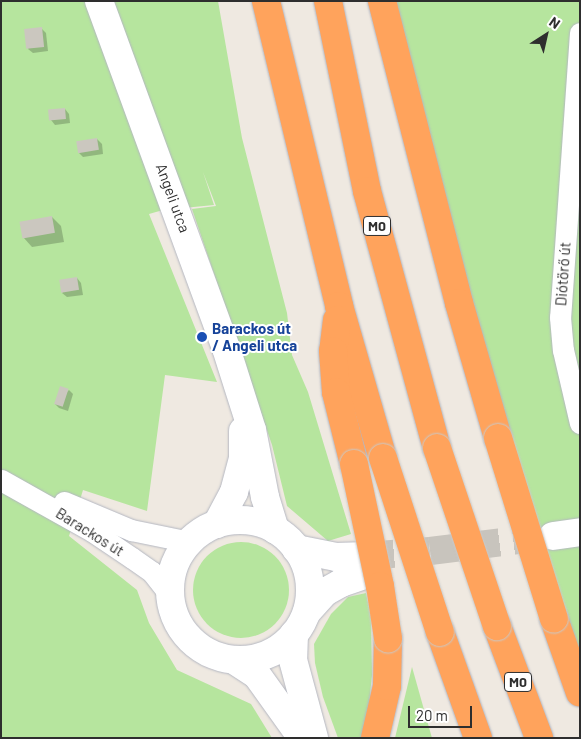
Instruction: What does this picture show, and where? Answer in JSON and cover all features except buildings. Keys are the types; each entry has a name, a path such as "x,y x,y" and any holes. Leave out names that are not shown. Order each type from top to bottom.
{"highway":[{"path":"266,1 339,306 383,458 440,632 478,738"},
{"name":"M0","path":"328,1 367,191 437,448 497,626 539,738"},
{"path":"382,1 459,303 498,438 554,619 580,693"},
{"path":"339,306 333,351 336,392 354,464 380,586 388,638 387,686 377,733"}],"street":[{"name":"Angeli utca","path":"99,1 210,298 252,430 265,497 275,530"},
{"name":"Diótörő út","path":"580,34 560,317 562,350 580,424"},
{"name":"Angeli utca","path":"217,524 234,492 243,459 241,397"},
{"name":"Barackos út","path":"1,476 131,530 190,542"},
{"name":"Barackos út","path":"1,480 92,531 132,558 152,572 170,595"},
{"path":"296,549 368,564 325,592 301,623 285,644 263,656 252,660 234,660 218,656 203,649 190,639 180,626 170,595 174,566 190,542 202,531 217,524 239,520 259,522 275,530 296,549 304,560 310,583 310,599 301,623 293,660 314,738"},
{"path":"553,536 580,532"},
{"path":"234,660 258,675 302,738"}],"green space":[{"path":"1,1 218,1 242,138 287,313 292,355 308,392 351,534 328,541 287,506 272,445 192,209 216,206 203,172 214,205 163,210 149,214 217,382 165,375 147,511 83,490 69,536 137,590 149,623 177,670 251,704 272,738 1,738"},
{"path":"392,1 580,1 580,660 468,304"},
{"path":"241,542 259,546 275,556 285,572 289,590 285,608 275,624 259,634 241,638 223,634 207,624 197,608 193,590 197,572 207,556 223,546"},
{"path":"366,593 371,617 372,675 367,724 362,738 338,738 323,697 315,663 314,644 331,614 348,597"},
{"path":"412,667 432,738 395,738"}],"tunnel":[{"path":"366,556 430,551 551,536"}],"place":[{"name":"Barackos út / Angeli utca","path":"202,337"}]}
